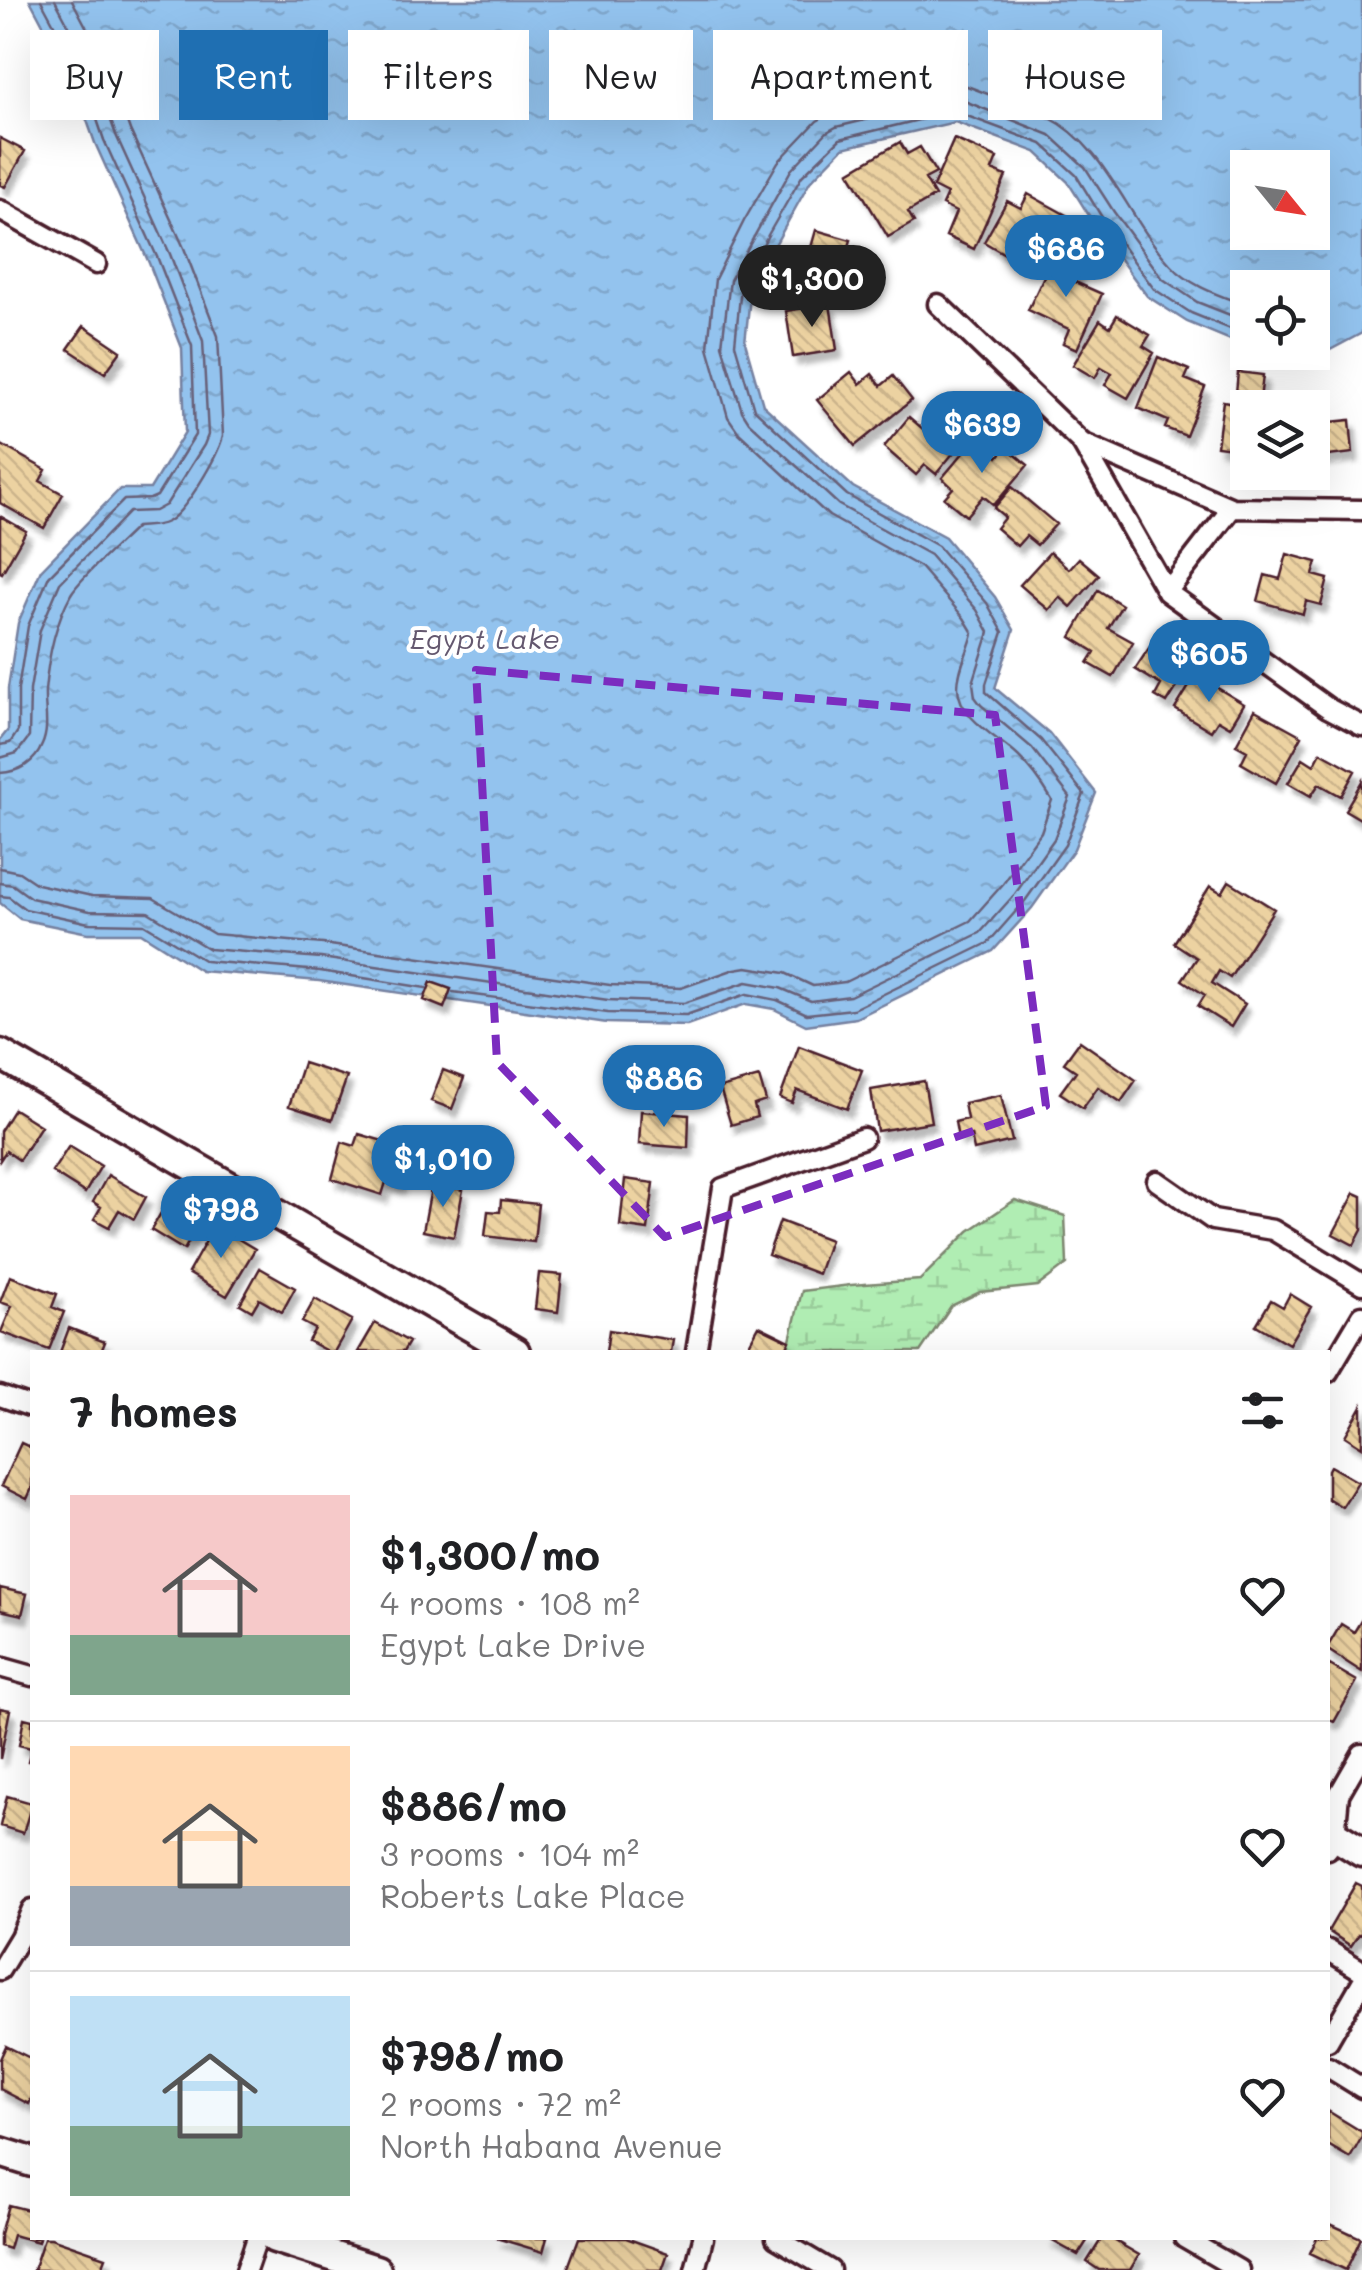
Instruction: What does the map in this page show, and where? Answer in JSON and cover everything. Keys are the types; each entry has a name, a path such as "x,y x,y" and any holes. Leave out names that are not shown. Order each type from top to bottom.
{"street":[{"path":"0,210 96,264"},
{"path":"938,304 1082,443 1166,592 1328,708 1362,726"},
{"path":"1082,443 1232,508 1362,510"},
{"path":"1166,592 1232,508"},
{"path":"0,1054 512,1350"},
{"path":"696,1350 723,1188 863,1138"},
{"path":"1157,1180 1213,1220 1273,1230 1362,1284"},
{"path":"1330,1369 1362,1314"},
{"path":"0,1396 30,1407"},
{"path":"0,1667 30,1675"},
{"path":"1362,1754 1339,1794 1330,1839 1362,1852"},
{"path":"0,1970 30,1913"},
{"path":"1330,1951 1362,1971"},
{"path":"1330,2038 1362,1982"},
{"path":"1330,2068 1362,2088"},
{"path":"0,2152 30,2161"},
{"path":"246,2270 257,2240"},
{"path":"280,2240 376,2270"},
{"path":"694,2270 702,2240"},
{"path":"779,2240 830,2270"},
{"path":"1187,2240 1239,2270"}],"highlighted area":[{"path":"476,670 995,715 1046,1106 665,1237 497,1062"}],"green space":[{"path":"1015,1200 1065,1216 1067,1264 1038,1286 980,1292 951,1306 921,1350 787,1350 802,1291 920,1280 969,1231"}],"water":[{"name":"Egypt Lake","path":"30,0 1362,0 1362,333 1330,350 1330,270 1230,270 1230,340 1187,322 1147,296 1068,182 1036,152 955,122 843,148 810,182 751,288 745,342 763,405 853,487 945,537 995,597 1014,630 995,688 1049,733 1096,793 1074,849 1032,908 993,951 856,1018 806,1025 774,1009 746,1004 687,1025 607,1023 319,981 201,971 141,933 88,933 20,919 0,903 0,740 8,730 8,688 18,623 41,570 120,489 150,489 185,432 182,348 87,120 159,120 159,30 46,30"}],"building":[{"path":"0,138 25,151 5,187 0,185"},
{"path":"954,139 997,158 992,170 1006,176 974,249 946,236 956,212 942,205 947,194 933,187"},
{"path":"900,142 907,154 920,147 936,173 925,179 935,196 908,212 914,222 888,237 849,172"},
{"path":"1028,194 1068,216 1044,257 1018,243 1010,257 984,242 1007,201 1021,208"},
{"path":"816,230 851,240 841,272 847,274 841,298 787,283 795,254 808,258"},
{"path":"1054,255 1081,268 1075,282 1102,294 1077,349 1063,343 1069,329 1028,310"},
{"path":"830,304 837,350 793,357 786,311"},
{"path":"1117,315 1150,335 1143,346 1154,353 1128,398 1105,385 1112,373 1101,367 1095,378 1073,365 1100,320 1110,327"},
{"path":"84,326 121,351 105,373 68,349"},
{"path":"1158,357 1189,370 1185,379 1205,387 1186,436 1165,428 1168,421 1138,408"},
{"path":"851,372 860,384 872,374 881,386 893,376 912,400 855,446 817,400"},
{"path":"1238,372 1263,375 1261,390 1236,390"},
{"path":"1223,401 1230,402 1230,448 1217,446"},
{"path":"947,416 969,434 936,474 925,465 916,475 884,447 909,417 931,436"},
{"path":"1350,420 1353,453 1330,456 1330,422"},
{"path":"976,438 998,457 1006,447 1028,465 994,505 983,496 966,516 944,498 953,488 942,478"},
{"path":"0,444 46,470 40,481 63,494 44,528 0,503"},
{"path":"1012,487 1056,524 1037,545 1026,536 1017,546 996,528 1005,517 994,508"},
{"path":"0,516 26,531 2,573 0,572"},
{"path":"1050,552 1069,569 1079,558 1099,575 1071,607 1060,597 1049,610 1020,585"},
{"path":"1287,554 1317,562 1313,575 1328,579 1321,605 1306,601 1303,614 1258,601 1265,575 1280,579"},
{"path":"1098,590 1122,605 1108,628 1133,642 1113,677 1088,663 1095,652 1071,637"},
{"path":"1149,648 1187,671 1167,703 1155,696 1161,685 1135,669"},
{"path":"1196,675 1244,704 1230,727 1218,720 1211,731 1175,709"},
{"path":"1255,710 1302,736 1276,783 1241,763 1247,751 1236,745"},
{"path":"1321,752 1355,771 1341,796 1319,784 1311,796 1288,783 1303,758 1314,765"},
{"path":"1362,781 1362,820 1345,810"},
{"path":"1229,881 1274,909 1230,978 1219,971 1212,983 1245,1004 1231,1027 1198,1006 1205,995 1182,980 1197,958 1174,943 1210,886 1222,893"},
{"path":"431,982 451,989 444,1008 424,1000"},
{"path":"1080,1041 1136,1080 1121,1102 1098,1087 1083,1108 1060,1093 1076,1071 1064,1063"},
{"path":"799,1046 862,1070 847,1109 797,1090 792,1103 780,1098"},
{"path":"303,1063 347,1077 332,1120 289,1106"},
{"path":"443,1070 464,1078 452,1109 431,1101"},
{"path":"759,1077 766,1101 754,1105 757,1117 731,1125 720,1088"},
{"path":"924,1081 931,1122 877,1131 871,1090"},
{"path":"1001,1095 1012,1141 974,1150 971,1135 958,1138 955,1122 967,1119 964,1103"},
{"path":"14,1109 41,1126 19,1160 6,1151 0,1160 0,1131"},
{"path":"641,1111 689,1115 688,1148 639,1144"},
{"path":"359,1134 397,1145 394,1158 406,1161 399,1186 386,1182 382,1195 332,1179 342,1142 355,1146"},
{"path":"69,1146 101,1166 85,1193 52,1172"},
{"path":"108,1175 146,1197 134,1219 119,1210 109,1227 94,1219 101,1207 93,1202"},
{"path":"625,1179 654,1183 648,1230 620,1226"},
{"path":"432,1183 463,1190 454,1237 423,1231"},
{"path":"1355,1193 1362,1196 1362,1230 1354,1245 1333,1234"},
{"path":"169,1199 202,1219 184,1250 151,1230"},
{"path":"501,1200 538,1204 534,1242 485,1236 488,1211 500,1212"},
{"path":"780,1221 830,1240 818,1274 768,1255"},
{"path":"215,1225 255,1249 227,1296 188,1273"},
{"path":"260,1268 295,1288 282,1312 259,1299 252,1311 240,1304"},
{"path":"539,1273 562,1275 558,1312 535,1309"},
{"path":"10,1276 57,1294 52,1307 64,1312 49,1350 1,1332 12,1306 0,1302"},
{"path":"1290,1294 1311,1307 1289,1344 1256,1325 1271,1300 1283,1307"},
{"path":"315,1299 352,1320 335,1350 325,1350 308,1341 315,1329 302,1322"},
{"path":"375,1323 409,1342 404,1350 359,1350"},
{"path":"759,1326 790,1341 785,1350 756,1350 748,1346"},
{"path":"69,1328 105,1342 102,1350 61,1350"},
{"path":"609,1330 673,1340 671,1350 606,1350"},
{"path":"1362,1406 1362,1447 1345,1436"},
{"path":"21,1443 30,1447 27,1499 1,1486"},
{"path":"1330,1466 1358,1482 1342,1507 1330,1500"},
{"path":"0,1588 27,1594 22,1615 0,1610"},
{"path":"1362,1619 1362,1672 1330,1651 1330,1643 1341,1624 1354,1632"},
{"path":"1330,1665 1357,1681 1334,1722 1330,1720"},
{"path":"0,1708 10,1710 0,1759"},
{"path":"24,1718 30,1720 30,1748 19,1745"},
{"path":"7,1796 30,1802 23,1833 0,1826"},
{"path":"1356,1883 1362,1886 1362,1935 1351,1946 1330,1932"},
{"path":"6,2046 30,2058 29,2104 0,2089 0,2059"},
{"path":"1330,2112 1362,2132 1350,2158 1330,2146"},
{"path":"8,2205 30,2210 30,2240 13,2235 9,2249 0,2246"},
{"path":"1330,2224 1361,2238 1346,2270 1310,2253 1316,2240 1330,2240"},
{"path":"43,2240 57,2240 106,2257 101,2270 33,2270"},
{"path":"503,2240 546,2240 543,2252"},
{"path":"578,2240 632,2240 668,2253 662,2270 567,2270"},
{"path":"1051,2240 1088,2240 1078,2255"},
{"path":"1101,2240 1113,2240 1139,2255 1130,2270 1099,2270 1087,2262"}]}
